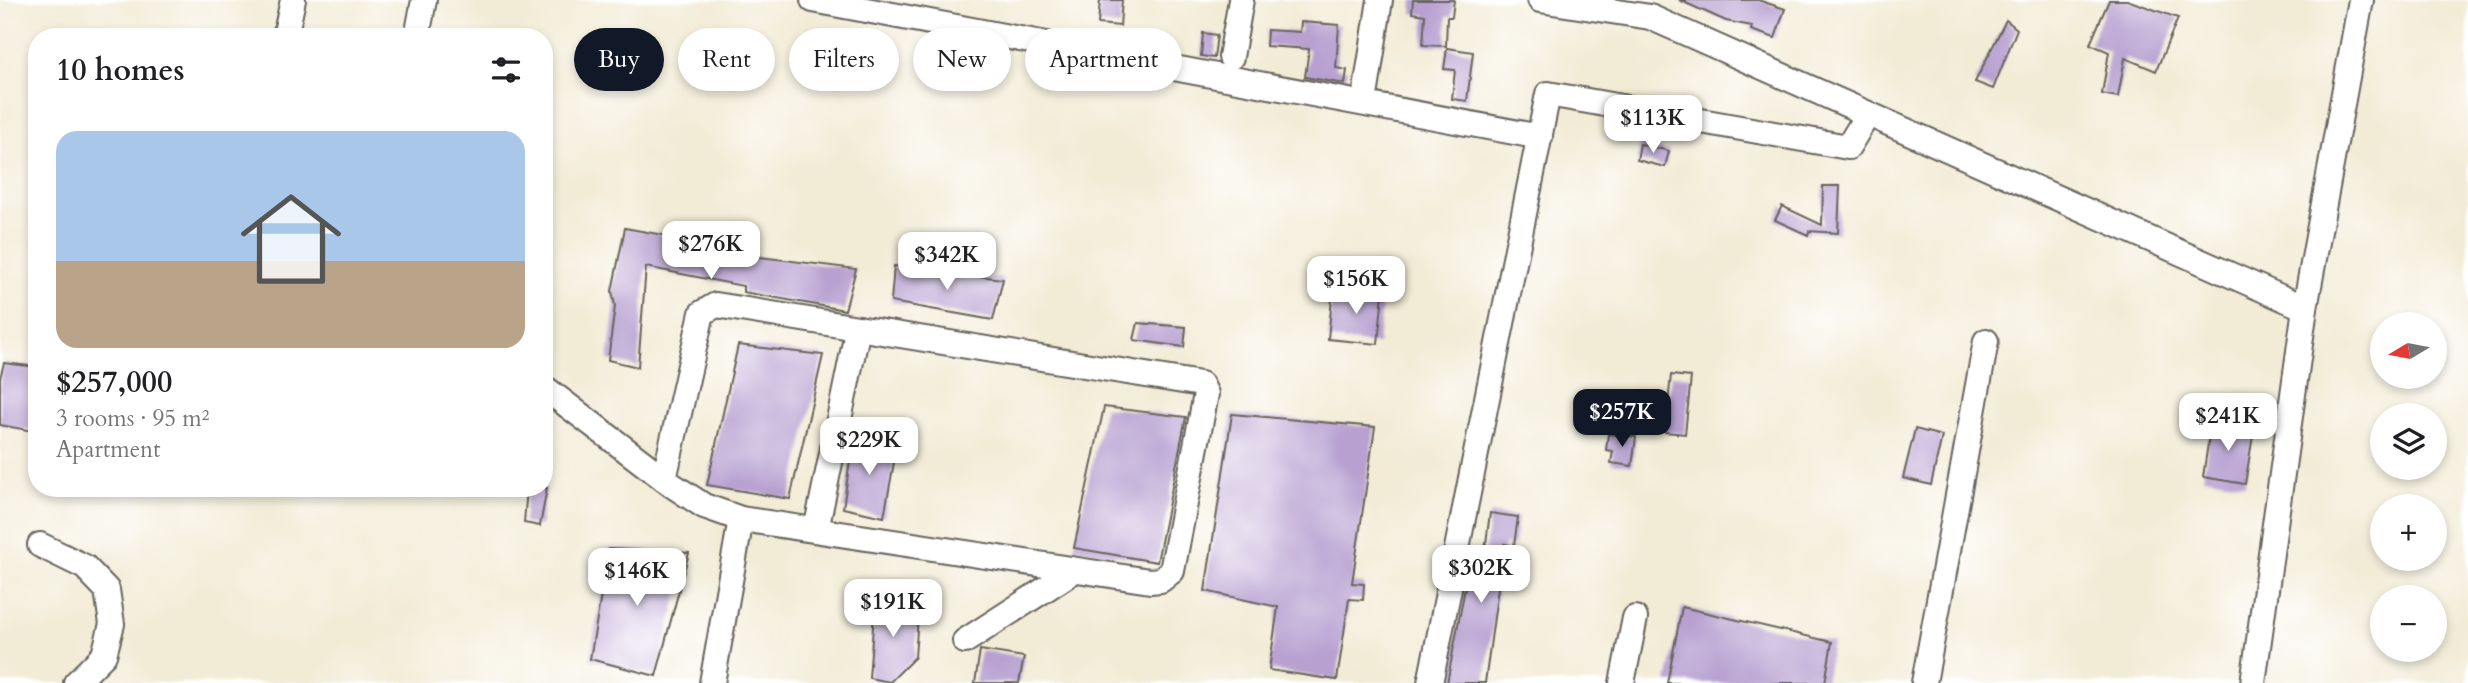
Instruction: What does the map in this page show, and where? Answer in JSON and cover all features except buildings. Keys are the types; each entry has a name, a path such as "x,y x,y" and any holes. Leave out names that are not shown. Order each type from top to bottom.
{"street":[{"path":"287,28 293,0"},
{"path":"419,28 424,0"},
{"path":"813,0 1540,137"},
{"path":"1231,57 1241,0"},
{"path":"1366,90 1380,0"},
{"path":"1541,0 1651,8 1868,114 2305,308"},
{"path":"2253,683 2305,308 2361,0"},
{"path":"1430,683 1549,94 1848,147 1868,114"},
{"path":"553,394 664,479 704,506 741,519 1150,581 1161,580 1172,571 1206,394 1205,387 1201,384 716,305 702,313 664,479"},
{"path":"816,530 858,328"},
{"path":"1924,683 1986,341"},
{"path":"712,683 741,519"},
{"path":"40,545 85,566 107,590 112,624 104,655 76,683"},
{"path":"965,641 1074,570"},
{"path":"1622,683 1635,618"}]}
